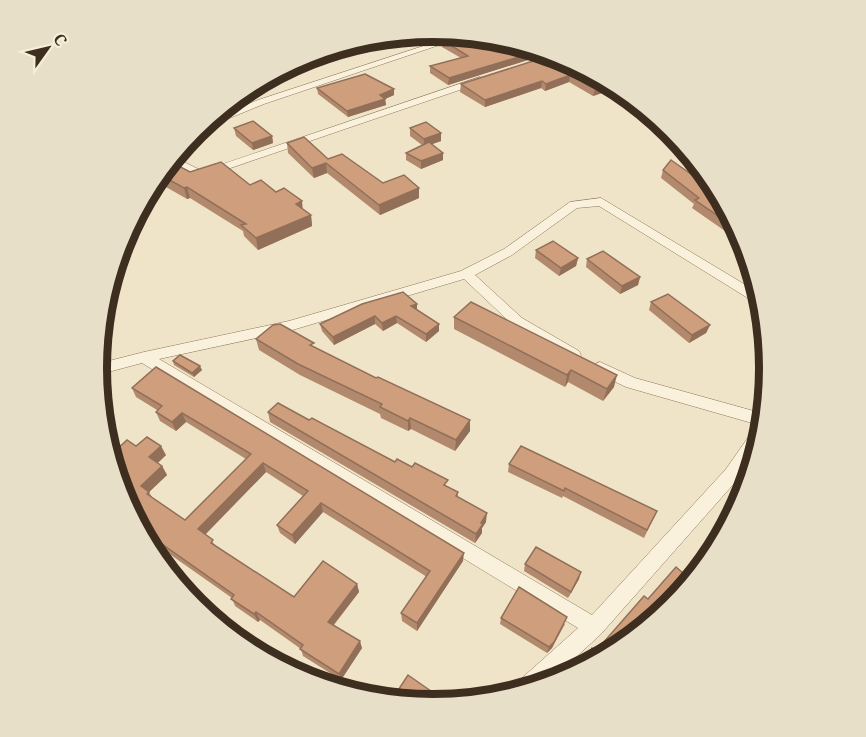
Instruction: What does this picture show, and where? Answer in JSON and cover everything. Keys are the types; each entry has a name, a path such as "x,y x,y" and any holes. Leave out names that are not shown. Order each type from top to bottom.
{"street":[{"path":"224,118 269,99 442,42"},
{"path":"180,163 195,173 203,174 487,78"},
{"path":"107,367 289,326 466,274 528,240 574,205 600,202 750,294"},
{"path":"466,274 517,321 585,361 631,383 756,418"},
{"path":"144,357 594,627"},
{"path":"539,678 594,627 732,474 749,450"}],"building":[{"path":"446,43 497,48 525,55 449,78 430,66 468,56"},
{"path":"539,59 598,87 595,89 570,75 546,84 542,81 485,100 461,84"},
{"path":"365,74 394,89 380,95 385,99 347,111 317,88"},
{"path":"253,121 272,136 252,143 234,128"},
{"path":"426,122 441,133 424,139 410,128"},
{"path":"304,137 328,159 342,154 383,183 404,175 419,188 379,205 326,163 312,168 287,143"},
{"path":"429,142 443,153 421,161 406,153"},
{"path":"671,160 699,179 724,220 695,200 699,198 663,170"},
{"path":"221,162 250,185 261,180 276,192 284,188 302,201 296,204 311,215 256,238 241,225 246,224 187,187 184,188 168,179 178,165 190,172"},
{"path":"553,241 578,258 561,268 536,250"},
{"path":"603,251 640,277 622,286 587,259"},
{"path":"403,292 417,304 411,306 439,324 426,334 396,316 382,323 375,316 333,337 320,324 362,304"},
{"path":"668,294 710,325 692,335 651,302"},
{"path":"471,302 617,375 607,389 571,370 567,375 454,317"},
{"path":"280,324 314,343 310,345 376,378 470,420 456,440 410,418 408,421 380,407 382,404 298,364 256,339 273,325"},
{"path":"180,355 200,366 192,373 173,361"},
{"path":"156,367 464,553 417,623 401,613 430,571 321,503 292,535 277,525 308,491 263,463 198,529 213,540 211,543 294,597 323,561 357,584 328,622 360,641 339,674 300,649 303,645 256,612 254,614 231,599 234,595 154,539 131,493 118,453 117,449 127,440 136,446 147,437 161,446 149,457 162,466 141,486 149,492 147,494 185,520 251,454 182,413 172,422 156,412 162,406 132,388"},
{"path":"278,403 309,420 312,418 395,462 397,459 412,467 415,463 448,480 444,485 458,492 456,496 487,513 481,523 483,524 476,534 268,412"},
{"path":"521,446 657,511 647,530 565,488 564,491 509,464"},
{"path":"536,547 581,572 571,592 525,564"},
{"path":"676,567 685,575 664,599 632,628 596,651 644,596 648,599"},
{"path":"519,587 567,617 549,647 501,618"},
{"path":"408,675 436,695 412,694 397,693"}]}
